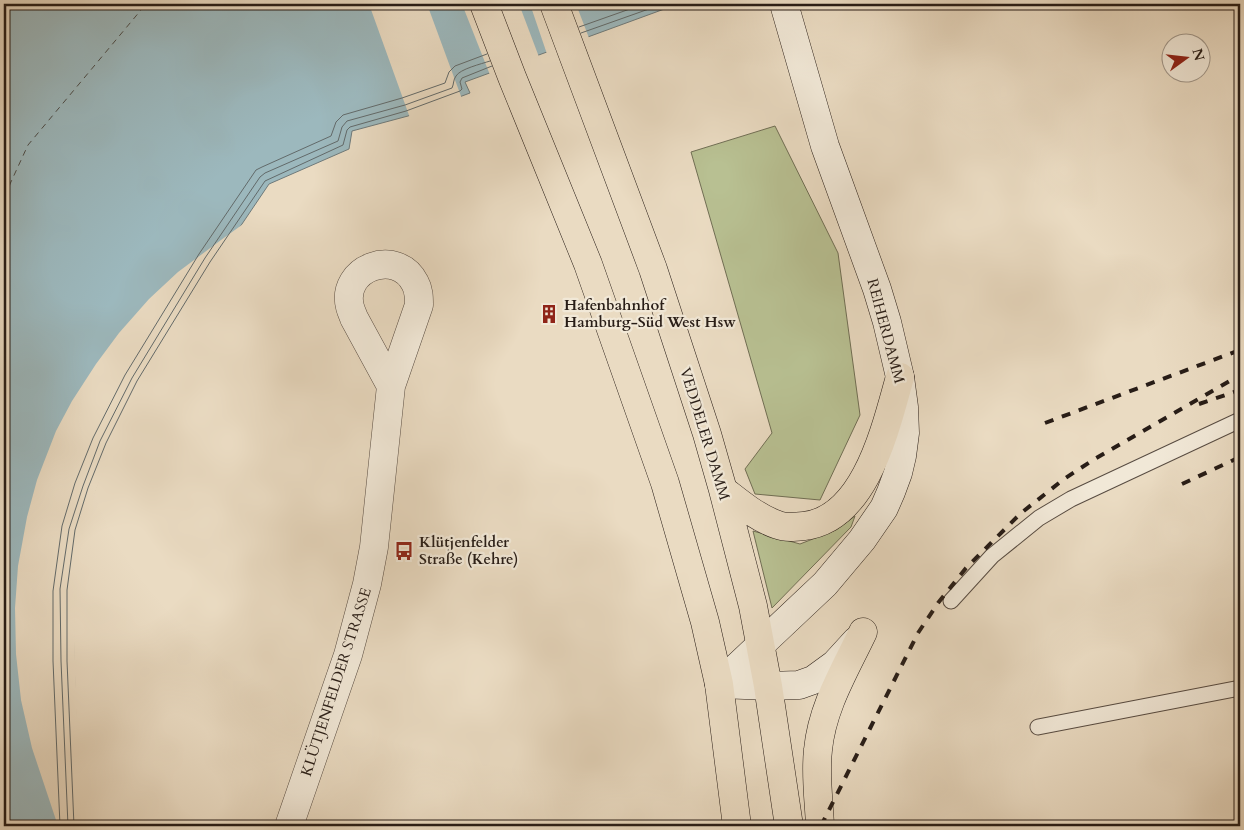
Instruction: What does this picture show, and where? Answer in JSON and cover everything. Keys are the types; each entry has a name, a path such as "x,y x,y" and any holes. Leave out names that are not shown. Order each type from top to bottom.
{"main road":[{"path":"484,4 588,264 662,474 705,622 719,684 737,826"},
{"name":"VEDDELER DAMM","path":"554,4 653,269 694,391 723,490 753,606 768,686 789,826"},
{"path":"723,490 745,508 778,525 792,527 811,525 826,519 848,501 865,478 882,439 900,377"},
{"path":"820,826 817,777 818,750 822,726 831,698 863,632"}],"street":[{"name":"REIHERDAMM","path":"719,684 824,584 862,540 884,508 898,473 905,433 900,377 887,322 877,289 825,146 787,15"},
{"name":"KLÜTJENFELDER STRASSE","path":"289,826 348,655 367,584 374,547 391,386"},
{"path":"719,684 786,686 799,685 813,680 836,664 863,632"}],"lane":[{"path":"951,601 992,556 1039,518 1071,499 1240,420"},
{"path":"1038,727 1240,688"}],"green space":[{"path":"775,126 838,253 860,415 820,500 755,494 745,469 772,433 691,152"},
{"path":"855,516 851,527 772,608 753,531 800,544 836,530"}],"water":[{"path":"4,4 678,4 465,82 470,93 408,116 352,131 349,149 269,184 215,264 142,384 111,445 80,532 72,591 79,826 4,826"}],"pier":[{"path":"369,4 427,4 462,99 410,118"},
{"path":"462,4 519,4 539,57 490,75"},
{"path":"530,4 576,4 589,38 547,54"},
{"path":"246,222 144,385 113,446 96,490 83,532 74,591 81,826 58,826 32,748 21,700 16,654 15,608 18,566 27,517 37,480 56,431 72,401 119,333 149,299 178,272"}],"ferry route":[{"path":"4,207 10,184 28,145 146,4"},
{"path":"4,167 9,182"}],"railway":[{"path":"1045,423 1240,350"},
{"path":"821,826 918,633 938,603 966,568 1020,514 1064,479 1093,460 1240,375"},
{"path":"1199,404 1240,390"},
{"path":"1182,484 1240,457"}],"place":[{"name":"Hafenbahnhof Hamburg-Süd West Hsw","path":"549,314"},
{"name":"Klütjenfelder Straße (Kehre)","path":"404,551"}]}
